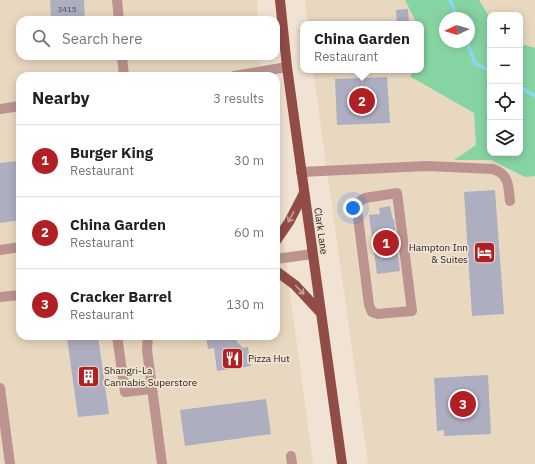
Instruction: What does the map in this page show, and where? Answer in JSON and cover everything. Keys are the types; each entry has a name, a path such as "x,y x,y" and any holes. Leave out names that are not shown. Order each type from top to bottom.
{"main road":[{"name":"Clark Lane","path":"280,0 301,172 342,464"},
{"path":"280,235 289,222 304,193"},
{"path":"280,275 294,285 320,312"}],"street":[{"path":"117,0 119,16"},
{"path":"122,60 124,72"},
{"path":"258,72 287,67"},
{"path":"0,109 16,107"},
{"path":"301,172 427,166 493,169 500,172 508,182 510,201"},
{"path":"397,193 412,311 378,314 372,312 369,305 362,247 357,210 359,202 364,198 397,193"},
{"path":"0,250 16,248"},
{"path":"280,258 312,254"},
{"path":"0,297 16,295"},
{"path":"118,340 125,392 151,389"},
{"path":"148,340 147,350 151,389 162,464"},
{"path":"0,388 2,419 10,464"}],"shaded area":[{"path":"0,0 257,0 258,16 16,16 16,60 260,60 262,72 16,72 16,340 280,340 280,218 313,464 0,464"},
{"path":"305,0 535,0 535,464 368,464 313,73 424,73 424,21 308,21"}],"green space":[{"path":"405,0 479,0 487,13 487,156 523,156 523,46 535,48 535,176 525,177 491,160 454,160 476,145 474,113 411,77 412,73 424,73 424,21 416,21"}],"building":[{"path":"50,0 84,0 85,16 51,16"},
{"path":"408,9 409,21 397,21 396,10"},
{"path":"387,77 390,123 337,125 335,79"},
{"path":"16,161 16,221 0,223 0,163"},
{"name":"Hampton Inn & Suites","path":"495,190 504,314 472,316 464,192"},
{"path":"390,206 393,220 394,219 400,271 377,274 369,215 380,214 379,208"},
{"name":"Shangri-La Cannabis Superstore","path":"67,340 99,340 109,414 78,417"},
{"name":"Pizza Hut","path":"207,340 237,340 243,348 248,347 251,366 217,371 214,348 208,349"},
{"path":"488,375 491,434 444,436 444,430 437,431 434,378"},
{"path":"266,399 271,434 185,446 180,410"}],"waterway":[{"path":"450,0 455,12"},
{"path":"469,48 475,63 487,69"},
{"path":"523,89 535,96"}],"place":[{"name":"China Garden","path":"362,101"},
{"name":"Burger King","path":"386,243"},
{"name":"Hampton Inn & Suites","path":"484,253"},
{"name":"Pizza Hut","path":"232,358"},
{"name":"Shangri-La Cannabis Superstore","path":"88,376"},
{"name":"Cracker Barrel","path":"463,404"}]}
